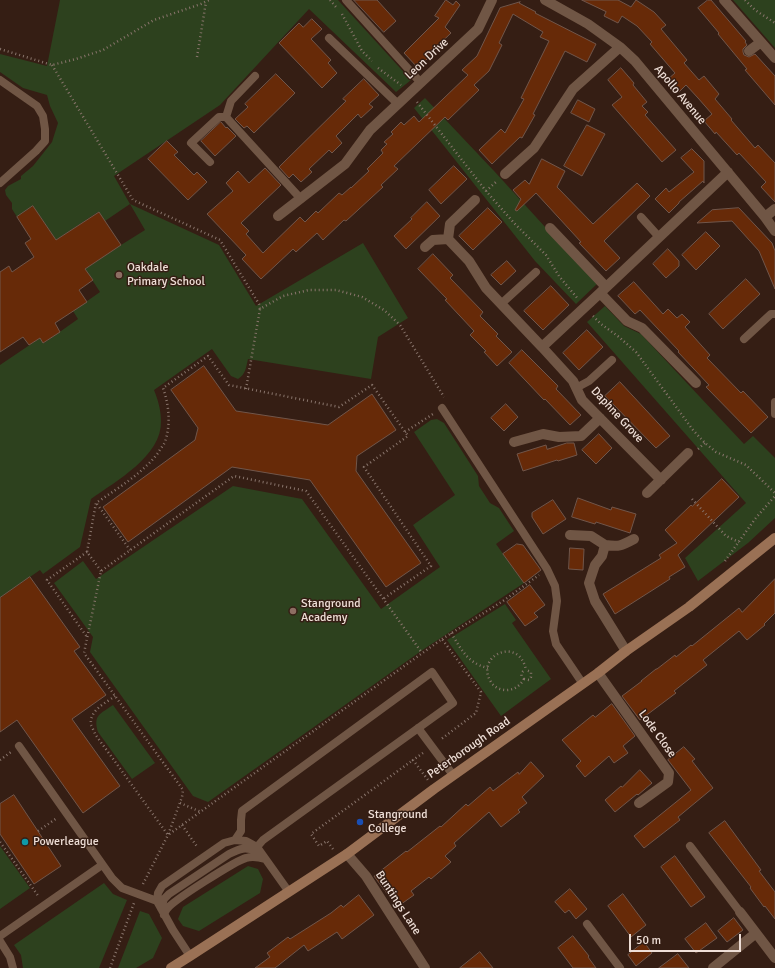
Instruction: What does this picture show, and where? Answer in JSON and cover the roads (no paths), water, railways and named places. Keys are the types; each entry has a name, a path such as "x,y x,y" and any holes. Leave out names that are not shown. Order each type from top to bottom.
{"main road":[{"name":"Peterborough Road","path":"171,968 343,856 689,607 775,538"}],"street":[{"name":"Leon Drive","path":"278,216 345,164 370,130 478,29 492,0"},
{"name":"Apollo Avenue","path":"545,0 588,24 620,47 635,61 775,230"},
{"path":"724,0 775,58"},
{"path":"749,51 761,42"},
{"path":"505,174 534,148 573,89 620,47"},
{"path":"542,347 728,172"},
{"path":"425,247 433,240 448,239 450,224 475,200"},
{"path":"765,217 775,209"},
{"path":"550,228 603,290 627,321 642,328 696,383"},
{"name":"Daphne Grove","path":"448,239 469,261 486,288 573,381 582,400 661,480"},
{"path":"514,442 543,434 559,437 582,436 600,418"},
{"path":"647,493 688,453"},
{"path":"570,535 591,536 605,545 612,546 622,546 634,539"},
{"path":"605,545 602,556 595,565 589,583 594,601 626,651"},
{"name":"Lode Close","path":"598,673 669,773 668,782 639,803"},
{"name":"Buntings Lane","path":"343,856 366,876 425,968"},
{"path":"740,912 775,958"},
{"path":"714,968 756,933"}],"lane":[{"path":"346,0 421,83"},
{"path":"329,38 398,104"},
{"path":"226,118 232,101 255,76"},
{"path":"0,80 37,106 43,116 45,141 0,183"},
{"path":"210,162 192,143 219,117 226,118 301,198"},
{"path":"641,217 659,237"},
{"path":"502,304 536,272"},
{"path":"744,339 772,314 775,314"},
{"path":"576,388 589,381 612,360"},
{"path":"775,402 775,414"},
{"path":"442,408 547,569 555,586 557,601 553,631 556,644 583,684"},
{"path":"235,840 241,831 242,811 432,672 453,703 262,840 258,849"},
{"path":"418,728 453,776"},
{"path":"19,746 102,866 112,878 122,888 138,893 161,908 166,909 180,898 245,858 254,856 265,859"},
{"path":"190,956 161,908 158,892 162,886 224,843 235,840 246,841 258,849 289,892"},
{"path":"690,846 740,912"},
{"path":"161,908 164,899 169,894 229,854 239,849 258,849"},
{"path":"0,936 102,866"},
{"path":"587,924 620,968"},
{"path":"0,941 10,957 13,968"}],"place":[{"name":"Oakdale Primary School","path":"119,275"},
{"name":"Stanground Academy","path":"293,611"},
{"name":"Stanground College","path":"360,822"},
{"name":"Powerleague","path":"25,842"}]}
